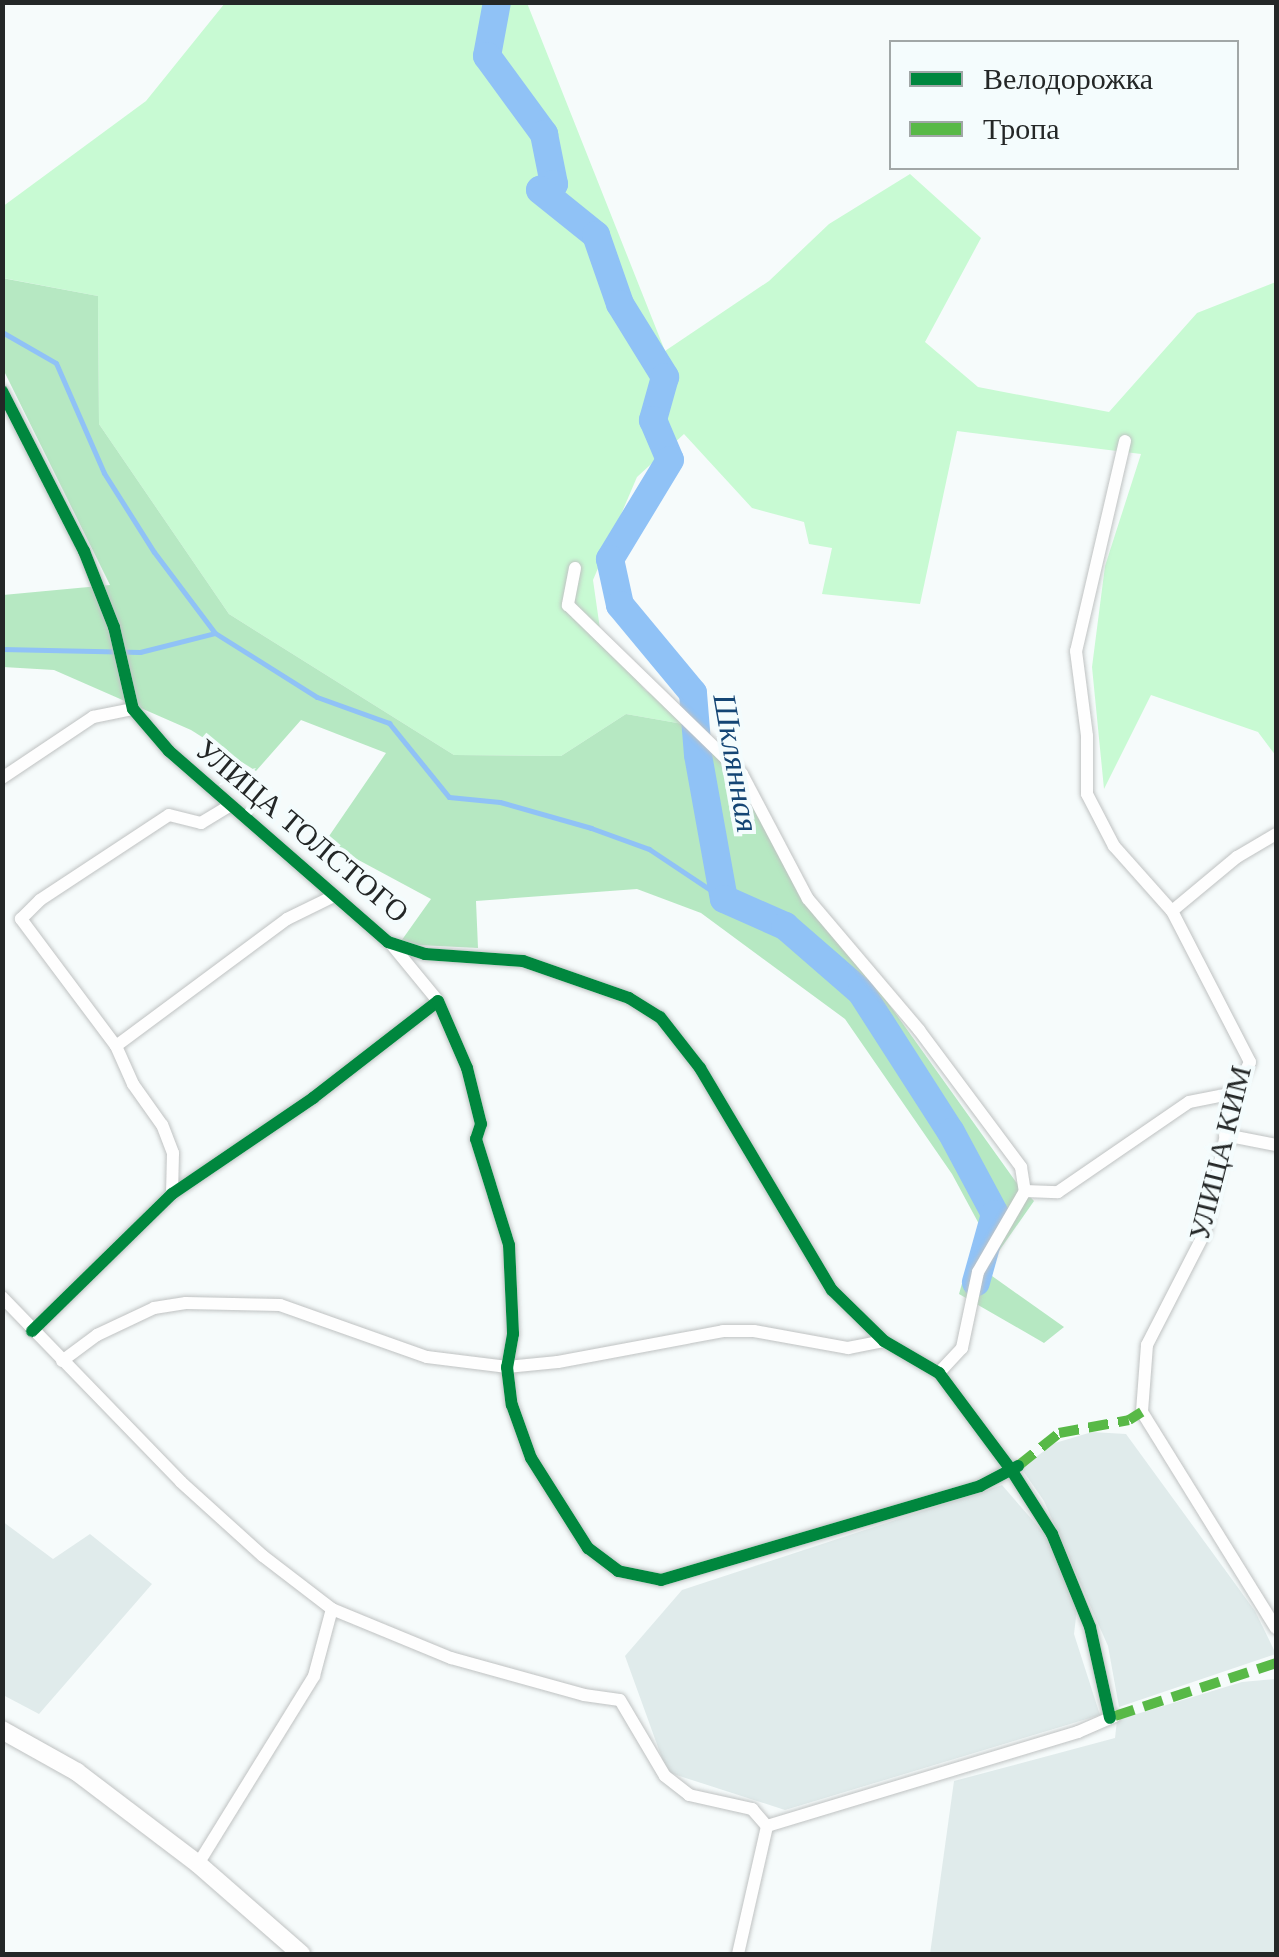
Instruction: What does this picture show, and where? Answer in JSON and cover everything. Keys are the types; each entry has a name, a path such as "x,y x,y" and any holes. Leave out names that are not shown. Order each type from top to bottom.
{"main road":[{"path":"2,1730 77,1772 198,1864 301,1954"}],"street":[{"name":"УЛИЦА ТОЛСТОГО","path":"2,392 84,551 117,641 134,708 168,750 388,942 424,954 523,960 630,998 660,1017 700,1068 832,1290 884,1341 940,1372 1015,1468 1052,1534 1090,1627 1113,1717 1059,1738 766,1826"},
{"name":"УЛИЦА КИМ","path":"1124,441 1076,651 1087,736 1087,794 1114,846 1172,911 1250,1062 1235,1093 1205,1232 1147,1345 1142,1412 1276,1628"},
{"path":"575,568 568,605 742,774 808,899 918,1030 1022,1167 1024,1191 978,1272 962,1348 940,1372"},
{"path":"2,778 93,716 134,708"},
{"path":"172,1194 173,1154 168,1139 133,1084 116,1046 21,920 40,900 169,815 202,823 231,805"},
{"path":"1172,911 1237,856 1276,834"},
{"path":"116,1046 287,918 334,896"},
{"path":"388,942 404,956 438,1001 467,1068 481,1124 476,1139 509,1245 513,1334 507,1367 512,1405 532,1458 588,1548 618,1572 662,1580 980,1486 1015,1468"},
{"path":"32,1332 172,1194 313,1098 438,1001"},
{"path":"1024,1191 1058,1192 1189,1102 1235,1093"},
{"path":"1225,1135 1276,1145"},
{"path":"2,1297 181,1482 264,1556 332,1609 452,1658 584,1695 620,1700 665,1776 689,1795 752,1809 766,1826 738,1954"},
{"path":"62,1361 97,1335 154,1308 186,1303 280,1304 428,1357 507,1367 558,1362 723,1331 754,1332 848,1348 884,1341"},
{"path":"198,1864 314,1676 332,1609"}],"shaded area":[{"path":"1092,1432 1126,1434 1255,1611 1276,1654 1119,1707 1108,1646 1044,1501 1021,1468 1055,1443"},
{"path":"1002,1485 1048,1538 1077,1609 1074,1634 1100,1715 785,1810 667,1772 625,1656 682,1590"},
{"path":"2,1521 53,1559 90,1534 152,1584 39,1714 3,1695"},
{"path":"1276,1679 1276,1954 930,1954 954,1781 1115,1738 1117,1720 1242,1682"}],"green space":[{"path":"225,3 527,3 665,351 769,281 829,224 910,174 981,238 925,342 978,387 1109,412 1197,313 1276,282 1276,756 1258,732 1151,695 1104,789 1092,667 1105,566 1141,454 957,431 920,604 822,594 832,548 809,544 804,522 752,508 684,434 637,477 593,580 601,636 645,690 700,727 626,714 561,756 454,755 229,614 99,424 98,296 3,278 2,207 146,101"},
{"path":"2,278 98,296 99,424 229,614 454,755 561,756 626,714 700,727 793,870 1016,1182 1034,1201 985,1271 1064,1327 1044,1343 959,1294 979,1224 952,1174 845,1019 701,913 637,889 476,901 478,948 399,944 431,899 325,842 386,753 301,720 256,771 191,730 54,670 3,667 3,595 110,585 3,369"}],"waterway":[{"name":"Шклянная","path":"497,2 487,56 544,134 554,184 540,190 596,235 620,304 665,377 653,420 670,460 610,559 620,605 693,693 698,755 724,899 785,926 861,992 951,1132 995,1214 976,1282"},
{"path":"2,332 56,363 104,473 154,552 215,633 317,697 389,723 449,797 500,802 649,849 724,899"},
{"path":"2,649 140,652 215,633"}],"marked path":[{"path":"1018,1466 1059,1433 1129,1420 1142,1412"},
{"path":"1115,1716 1276,1663"}],"cycle path":[{"path":"2,391 84,551 114,627 133,709 169,751 388,942 425,954 523,961 629,998 660,1017 700,1068 832,1290 884,1341 939,1373 1012,1471 1052,1534 1090,1627 1110,1718"},
{"path":"32,1331 172,1194 313,1098 438,1001 467,1068 481,1124 476,1139 509,1245 513,1334 507,1367 512,1405 531,1458 588,1548 618,1571 661,1580 980,1486 1018,1466"}]}
